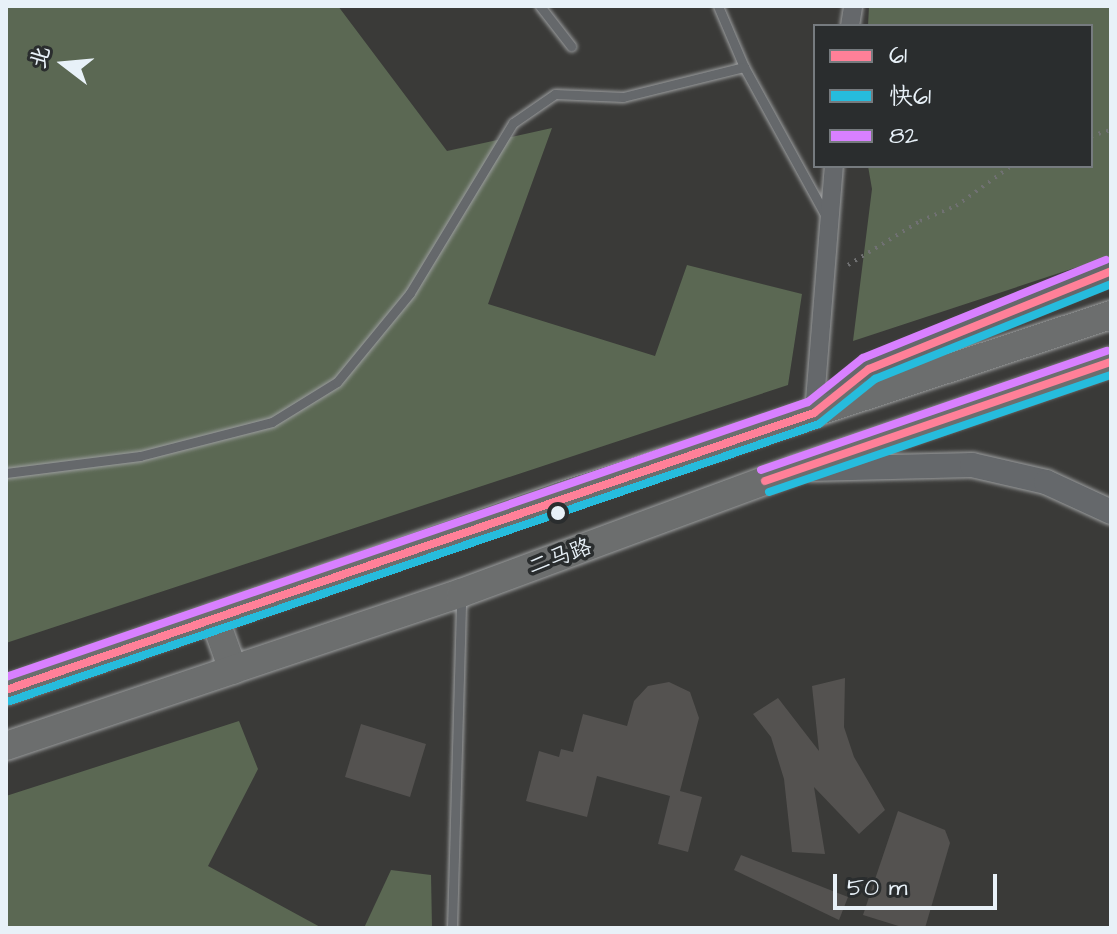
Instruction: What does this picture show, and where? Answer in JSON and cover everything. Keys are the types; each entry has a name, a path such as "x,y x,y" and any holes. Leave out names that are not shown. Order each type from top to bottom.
{"main road":[{"path":"814,413 869,369 1111,271"},
{"path":"6,690 814,413 1111,315"},
{"name":"二马路","path":"6,746 461,593 796,469 1111,362"},
{"path":"796,469 972,465 1046,482 1111,512"},
{"path":"214,617 233,670"}],"street":[{"path":"814,413 834,168"}],"lane":[{"path":"540,6 571,46"},
{"path":"718,6 744,67 829,223"},
{"path":"6,473 140,456 272,422 337,382 410,293 513,123 555,94 623,97 744,67"},
{"path":"452,928 461,593"}],"path":[{"path":"848,265 920,221 956,206 1008,168"}],"green space":[{"path":"6,6 338,6 447,151 552,128 488,304 655,356 687,265 802,294 788,385 6,643"},
{"path":"869,6 1111,6 1111,256 853,341 872,189 868,168 1093,168 1093,24 868,24"},
{"path":"239,721 258,769 208,866 322,928 6,928 6,796"},
{"path":"391,870 431,875 432,928 364,928"}],"building":[{"path":"845,678 844,727 854,757 885,810 859,834 814,787 825,854 792,852 784,779 771,737 753,714 778,698 819,751 812,686"},
{"path":"669,682 690,692 699,718 680,791 702,797 688,852 658,844 670,796 597,776 587,817 526,801 539,751 559,757 561,749 573,752 583,714 627,726 634,701 648,686"},
{"path":"361,724 426,744 410,797 345,777"},
{"path":"898,811 945,830 950,843 925,928 905,928 863,915"},
{"path":"741,855 848,897 839,920 734,870"}],"transit line":[{"name":"82","path":"6,677 808,402 863,358 1106,260"},
{"name":"61","path":"6,690 814,413 869,369 1111,271"},
{"name":"快61","path":"10,701 819,424 875,379 1111,284"},
{"name":"82","path":"761,470 1107,351"},
{"name":"61","path":"765,481 1111,362"},
{"name":"快61","path":"769,492 1111,375"}]}
